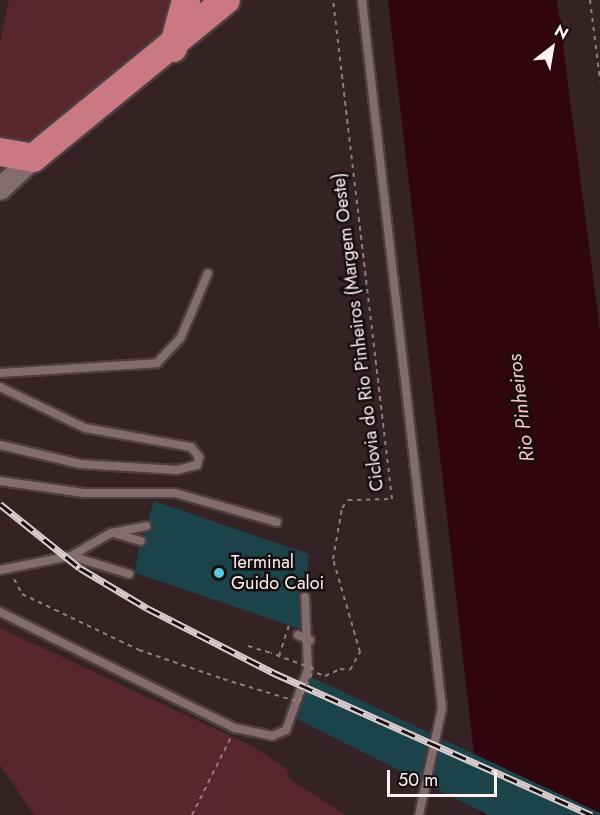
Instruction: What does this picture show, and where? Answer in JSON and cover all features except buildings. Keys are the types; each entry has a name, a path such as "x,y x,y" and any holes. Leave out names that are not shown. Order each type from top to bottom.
{"highway":[{"path":"173,48 186,0"},
{"path":"0,152 33,159 173,48 226,0"}],"main road":[{"path":"0,189 33,159"}],"lane":[{"path":"362,0 441,697 440,736 419,815"},
{"path":"0,372 157,363 181,337 208,273"},
{"path":"0,387 85,428 191,447 199,456 197,465 177,470 80,464 0,446"},
{"path":"0,482 84,493 175,493 277,522"},
{"path":"0,570 71,556 111,533 146,526"},
{"path":"111,533 141,541"},
{"path":"71,556 129,574"},
{"path":"0,612 235,728 272,736 286,730 308,669 310,639 305,597"},
{"path":"298,635 310,639"}],"path":[{"name":"Ciclovia do Rio Pinheiros (Margem Oeste)","path":"308,669 326,676 350,670 360,652 333,559 342,508 348,500 392,499 333,0"},
{"path":"590,0 600,80"},
{"path":"19,565 14,581 22,594 139,650 299,702 314,669 248,646"},
{"path":"279,656 289,626"},
{"path":"192,815 220,768 235,728"}],"shaded area":[{"path":"9,0 174,0 158,40 138,63 21,147 0,141 0,41"},
{"path":"0,628 252,746 287,769 289,779 346,815 34,815 0,765"}],"water":[{"name":"Rio Pinheiros","path":"388,0 557,0 600,330 600,815 481,815"}],"railway":[{"path":"0,504 80,568 147,608 274,673 592,815"}],"place":[{"name":"Terminal Guido Caloi","path":"219,573"}]}
